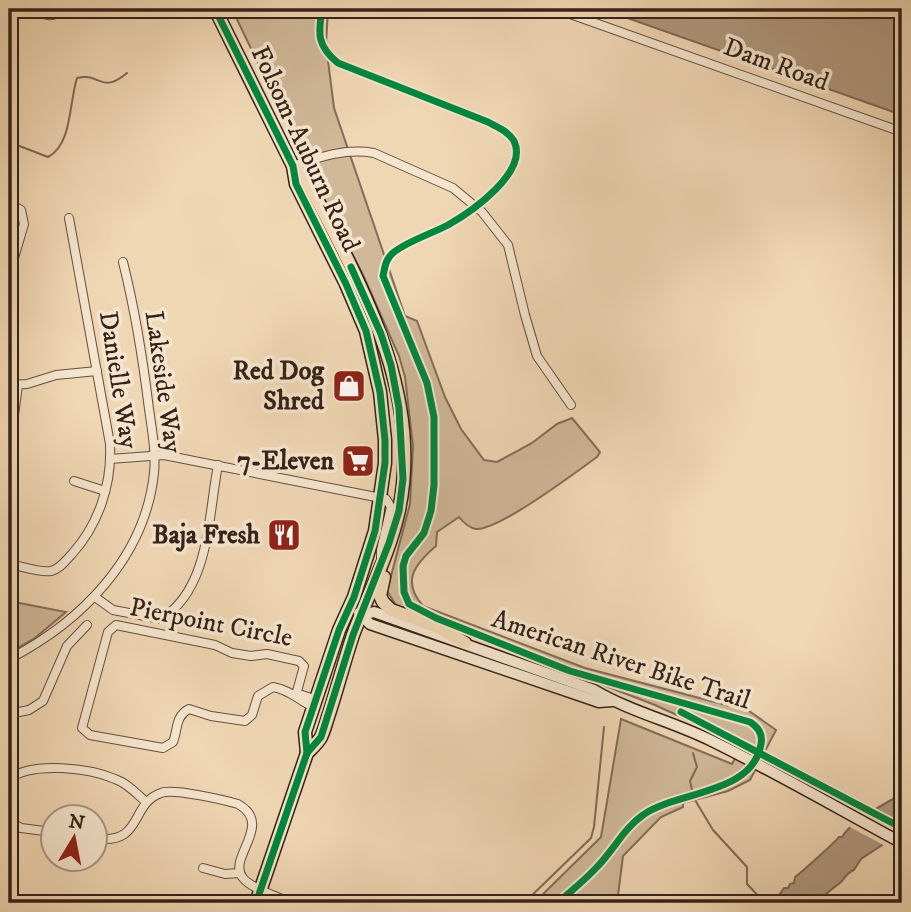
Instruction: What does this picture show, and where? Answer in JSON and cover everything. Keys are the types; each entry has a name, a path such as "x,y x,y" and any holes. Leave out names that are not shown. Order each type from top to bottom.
{"main road":[{"name":"Folsom-Auburn Road","path":"215,9 293,166 296,184 346,284 366,331 384,417 385,463 381,498 353,635 321,737 307,753 256,903"},
{"name":"Folsom-Auburn Road","path":"293,166 306,178 382,334 399,408 403,470 399,511 382,564 356,612 339,631 305,732 307,753"},
{"path":"389,542 391,556 380,591 383,602 391,610 438,627 465,643"},
{"path":"356,612 374,612 594,690 612,701 678,726 737,754 902,843"},
{"path":"356,612 370,624 600,702 612,701"}],"street":[{"path":"34,9 50,16 60,9"},
{"name":"Dam Road","path":"556,9 902,132"},
{"path":"293,166 326,154 361,151 374,153 453,188 482,212 508,245 524,315 537,356 571,405"},
{"path":"9,203 21,210 24,224 9,275"},
{"name":"Danielle Way","path":"9,564 48,571 60,566 88,532 105,491 110,458 69,218"},
{"name":"Lakeside Way","path":"9,659 54,630 95,597 120,566 135,539 149,502 155,470 154,456 142,356 122,262"},
{"path":"12,430 14,385 56,374 97,371"},
{"path":"110,458 164,455 381,498 389,502 391,507 381,550 382,564"},
{"path":"95,597 113,610 161,618 175,610 195,578 202,559 218,465"},
{"path":"74,481 105,491"},
{"path":"9,715 29,710 43,701 66,646 87,625"},
{"name":"Pierpoint Circle","path":"296,695 304,666 299,661 267,654 251,656 232,653 215,645 116,625 108,632 82,728 90,735 163,748 173,742 178,719 185,710 194,709 211,716 244,721 252,715 258,696 273,687 296,695 303,695 316,704"},
{"path":"9,779 19,773 53,767 113,778 146,802"},
{"path":"108,839 126,833 136,823 146,802 160,793 171,791 234,802 243,807 251,817 252,824 240,864 240,873 246,881 282,900 281,903"},
{"path":"9,821 21,828 38,830"},
{"path":"203,868 225,874 240,873"},
{"path":"9,898 38,903"}],"shaded area":[{"path":"232,9 328,9 326,45 334,108 405,316 417,321 445,397 461,429 484,460 497,462 532,443 557,424 572,418 600,452 597,457 555,487 501,521 476,529 459,517 437,532 436,546 422,559 413,573 416,597 423,606 585,668 749,711 776,730 750,780 728,791 683,803 683,807 661,817 623,856 617,903 534,903 601,837 621,719 732,764 742,745 655,705 396,605 387,591 410,504 413,446 405,377 399,356 364,277"},
{"path":"602,9 902,9 902,115"},
{"path":"9,601 66,612 35,638 9,653"},
{"path":"902,794 902,832 861,859 854,870 819,903 764,903 777,898 784,888 794,883 795,877 853,825"}],"pier":[{"path":"869,808 902,826 902,836 887,847 848,826"}],"waterway":[{"path":"9,142 48,157 56,151 66,133 77,78 91,78 106,83 127,73"},
{"path":"524,903 591,838 604,727"},
{"path":"692,790 690,781 697,767 693,753"},
{"path":"695,800 713,830 747,867 747,884 765,903"}],"cycle path":[{"path":"215,9 293,166 296,184 346,284 366,331 380,392 385,463 375,531 305,732 307,753"},
{"name":"American River Bike Trail","path":"322,9 321,39 326,51 338,63 488,122 512,138 516,153 506,178 483,201 448,225 391,254 384,269 383,276 427,383 434,417 434,485 431,511 424,533 406,556 403,566 404,592 409,604 436,618 570,671 750,722 761,734 761,744 755,761 744,773 729,783 657,807 643,815 630,826 603,861 558,903"},
{"path":"256,903 307,753 321,737 353,635 399,511 403,479 399,408 391,365 381,334 351,267"},
{"path":"681,712 902,828"}],"place":[{"name":"Red Dog Shred","path":"349,386"},
{"name":"7-Eleven","path":"358,461"},
{"name":"Baja Fresh","path":"284,535"}]}
